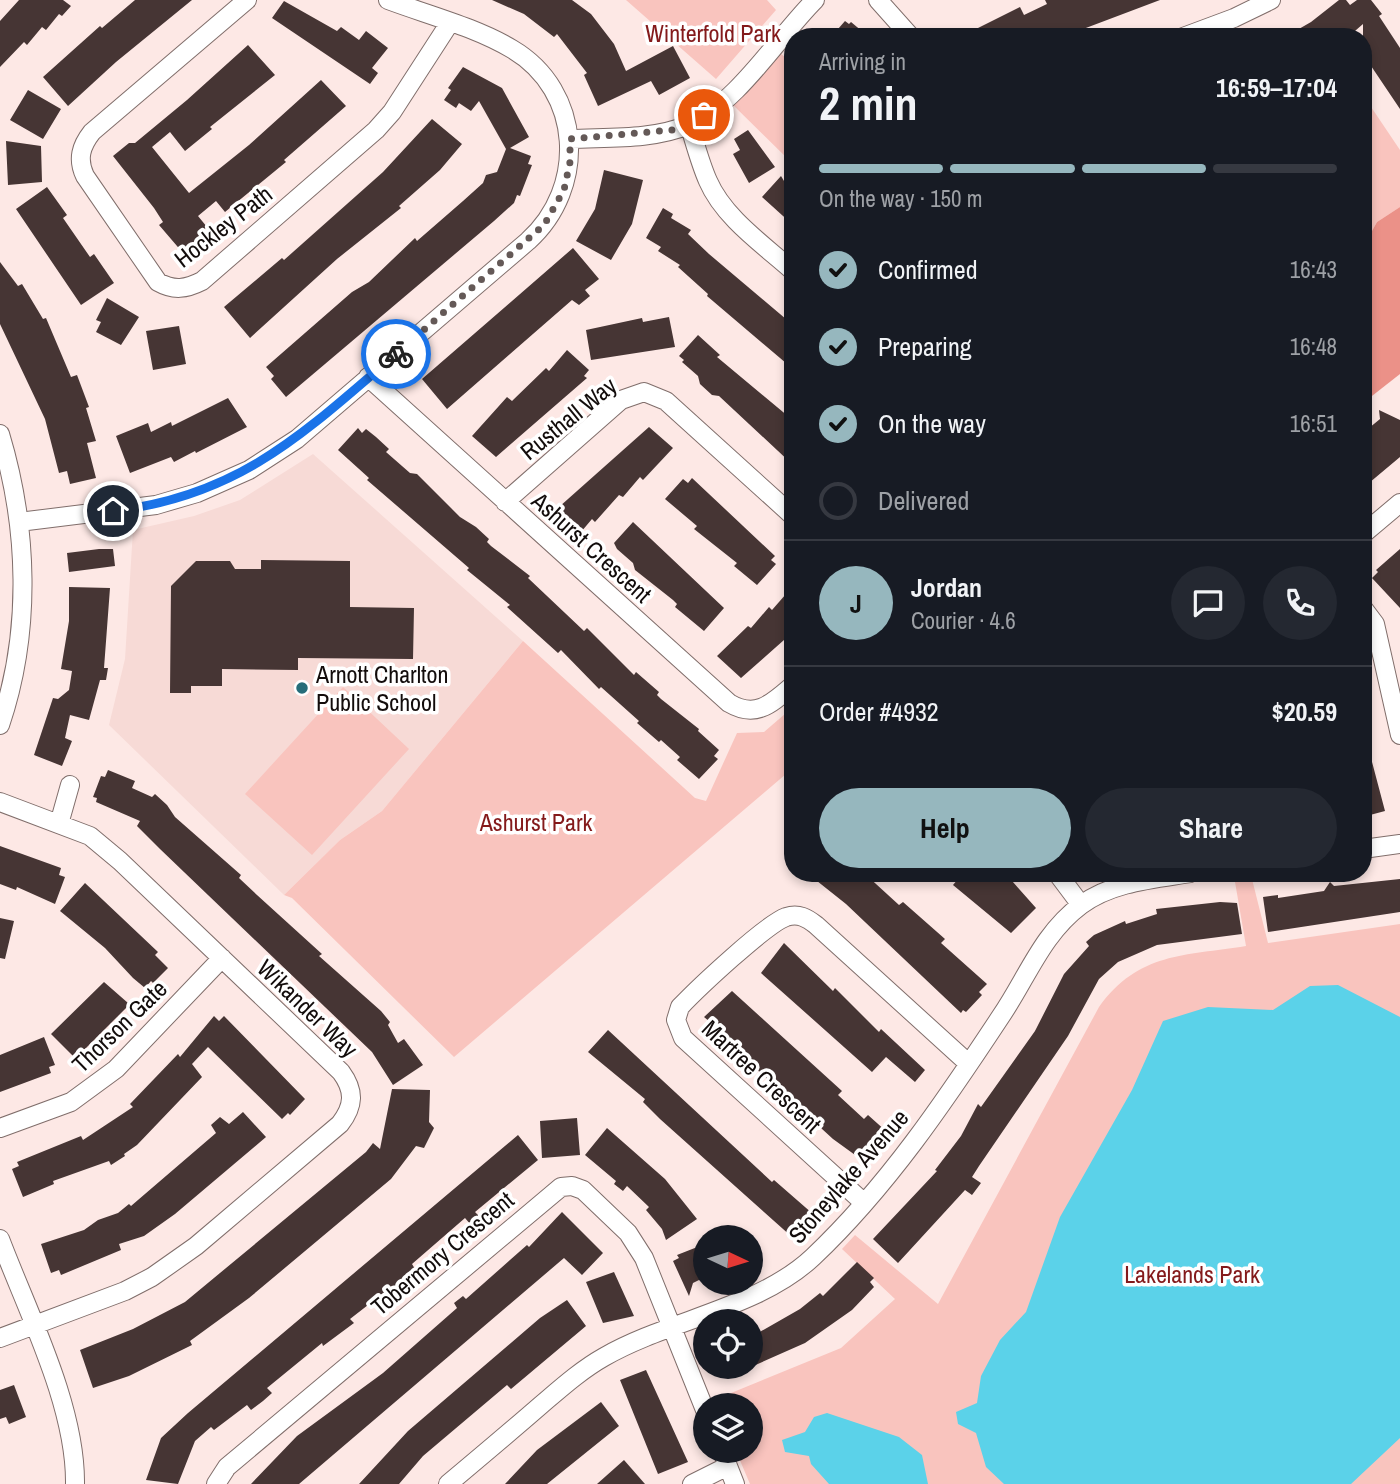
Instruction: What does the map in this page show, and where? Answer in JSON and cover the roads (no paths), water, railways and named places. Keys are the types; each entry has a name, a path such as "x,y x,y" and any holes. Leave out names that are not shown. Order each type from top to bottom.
{"street":[{"name":"Hockley Path","path":"247,0 92,132 83,143 80,156 85,176 158,282 164,286 182,289 202,281 358,147 392,112 449,24"},
{"path":"19,522 156,505 224,482 289,444 544,225 564,190 570,162 570,139 561,105 537,68 511,48 388,0"},
{"path":"789,28 815,0"},
{"path":"878,0 903,28"},
{"path":"1207,28 1271,0"},
{"path":"570,139 643,135 689,124 720,104 784,34"},
{"path":"689,124 708,182 718,198 743,226 784,263"},
{"name":"Ashurst Crescent","path":"368,377 729,703 756,711 765,708 784,692"},
{"name":"Rusthall Way","path":"505,502 621,400 644,392 666,401 784,508"},
{"path":"0,434 13,480 23,569 19,634 11,687 0,725"},
{"path":"1372,526 1400,503"},
{"path":"1372,620 1400,735"},
{"path":"59,824 70,785"},
{"name":"Wikander Way","path":"0,802 90,836 120,861 341,1072 351,1091 349,1113 340,1124 174,1262 125,1291 0,1338"},
{"path":"1372,848 1400,844"},
{"path":"1064,882 1081,905"},
{"name":"Stoneylake Avenue","path":"449,1484 583,1370 617,1350 787,1278 813,1257 912,1146 1019,988 1042,945 1081,905 1126,885 1142,882"},
{"name":"Martree Crescent","path":"863,1202 683,1038 676,1020 680,1007 775,923 797,915 806,917 816,925 969,1063"},
{"name":"Thorson Gate","path":"0,1128 71,1102 116,1069 222,958"},
{"name":"Tobermory Crescent","path":"216,1484 227,1467 561,1187 572,1186 583,1191 628,1233 644,1258 672,1327"},
{"path":"0,1239 65,1413 75,1484"},
{"path":"672,1327 698,1393"},
{"path":"692,1484 719,1463"},
{"path":"727,1463 736,1484"}],"water":[{"name":"Lakelands Park","path":"1338,985 1400,1017 1400,1438 1351,1484 1004,1484 986,1467 976,1433 958,1424 956,1412 977,1403 981,1376 1000,1340 1026,1312 1060,1217 1132,1090 1163,1021 1208,1007 1273,1010 1310,986"},
{"path":"827,1413 899,1437 922,1455 928,1484 829,1484 811,1464 809,1456 785,1452 782,1440 805,1432 814,1417"}],"place":[{"name":"Arnott Charlton Public School","path":"302,688"}],"park label":[{"name":"Winterfold Park","path":"713,33"},
{"name":"Ashurst Park","path":"536,822"}]}
